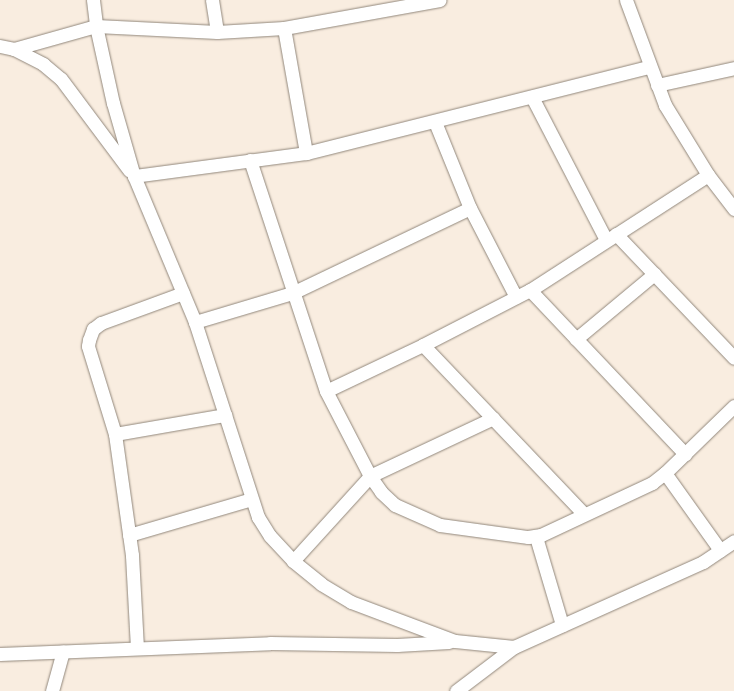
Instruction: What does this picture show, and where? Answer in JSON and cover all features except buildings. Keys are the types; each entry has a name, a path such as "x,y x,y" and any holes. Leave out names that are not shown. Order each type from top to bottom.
{"street":[{"path":"93,0 96,26 113,103 134,176 195,322 258,517 270,536 293,561 321,584 351,602 455,641"},
{"path":"212,0 217,32"},
{"path":"14,49 96,26 217,32 284,28 439,0"},
{"path":"626,0 649,67 665,105 708,176 734,209"},
{"path":"284,28 306,153"},
{"path":"0,46 14,49 43,64 61,79 134,176"},
{"path":"134,176 306,153 435,122 649,67"},
{"path":"657,85 734,68"},
{"path":"532,97 611,237 654,274 734,358"},
{"path":"435,122 470,208 516,297"},
{"path":"250,160 292,294 326,391 370,476 381,492 395,505 424,520 440,525 536,537 633,493 665,473 734,406"},
{"path":"326,391 423,345 530,290 708,176"},
{"path":"195,322 292,294 470,208"},
{"path":"576,340 654,274"},
{"path":"530,290 685,454"},
{"path":"137,648 132,555 115,434 88,346 93,329 183,293"},
{"path":"423,345 584,514"},
{"path":"115,434 225,415"},
{"path":"293,561 370,476 493,418"},
{"path":"665,473 720,550"},
{"path":"129,535 251,499"},
{"path":"536,537 562,625"},
{"path":"456,691 514,647 704,562 734,540"},
{"path":"0,654 270,643 397,645 455,641 514,647"},
{"path":"52,691 63,651"}]}
